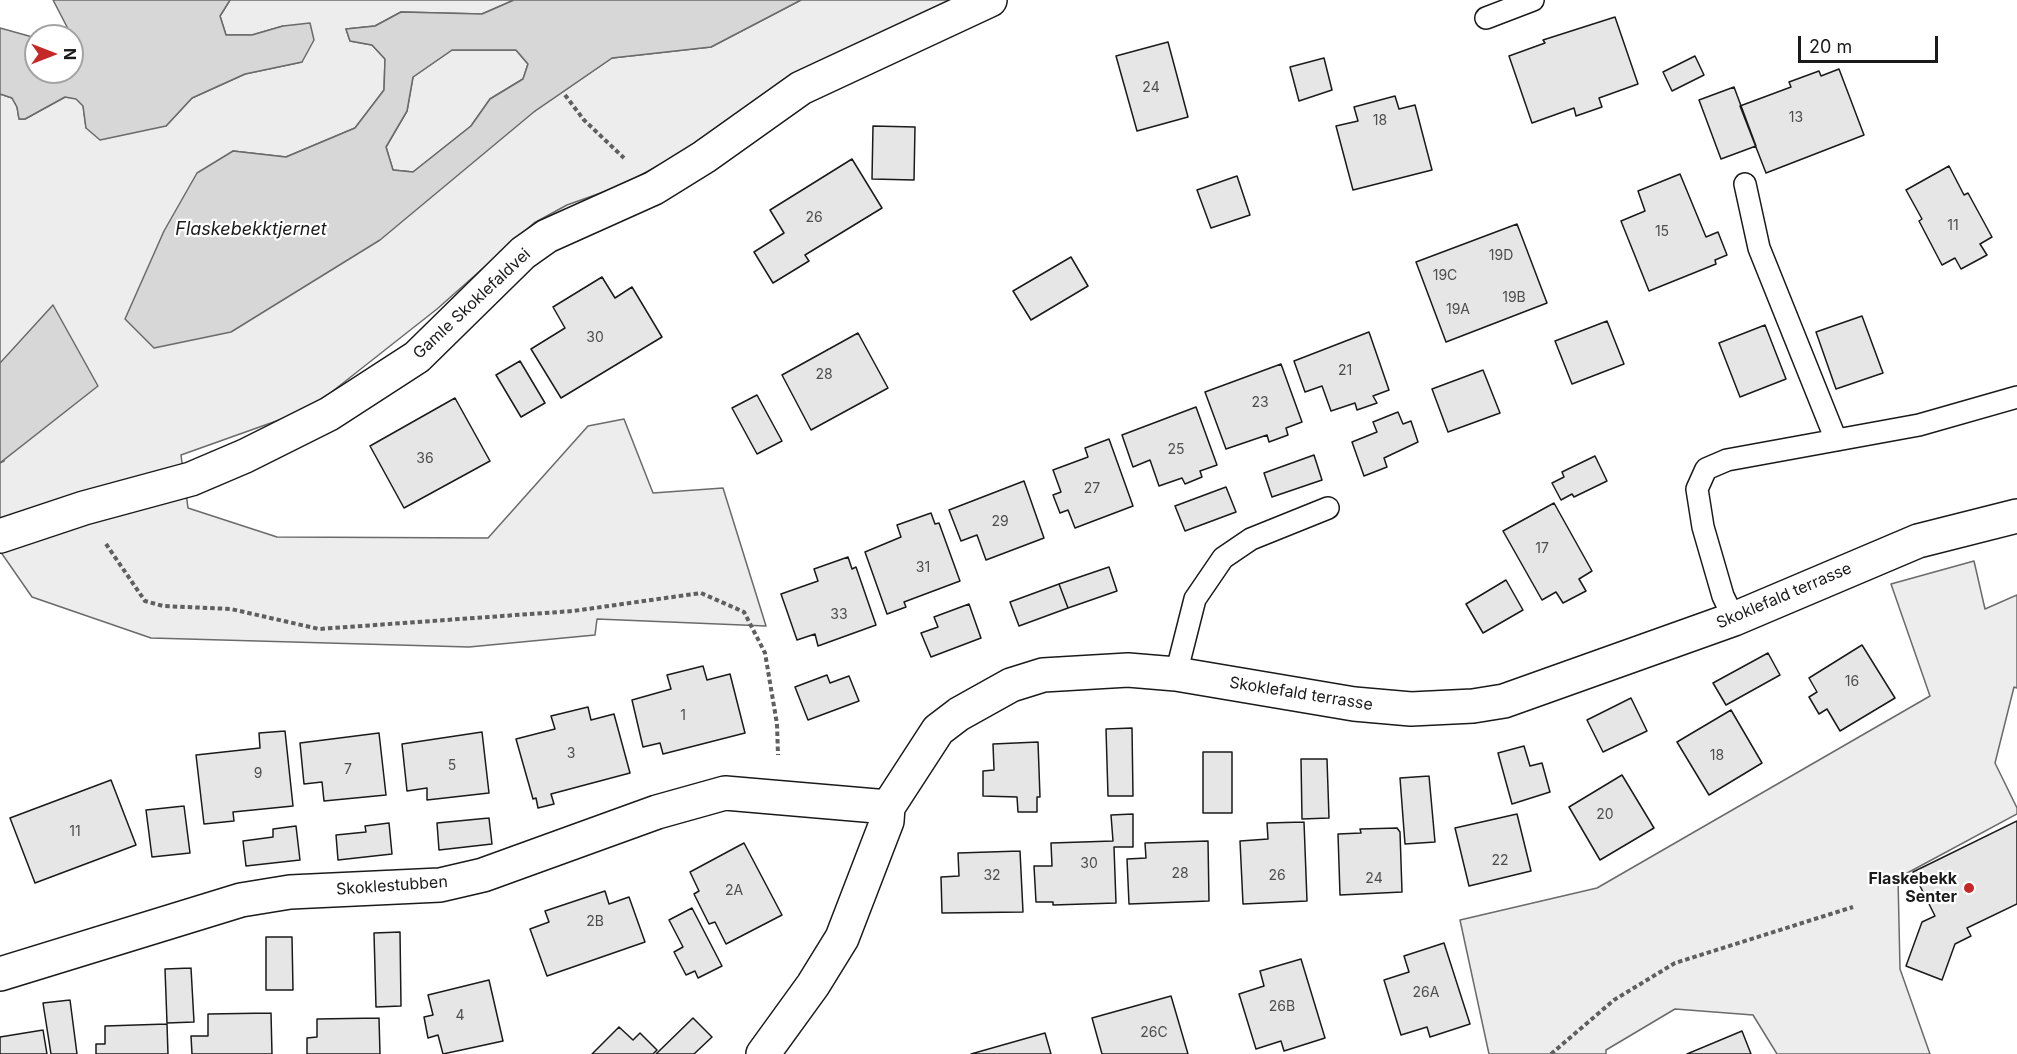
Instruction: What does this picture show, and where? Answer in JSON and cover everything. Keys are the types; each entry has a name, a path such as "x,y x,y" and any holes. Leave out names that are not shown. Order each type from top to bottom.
{"street":[{"name":"Gamle Skoklefaldvei","path":"0,536 84,507 191,479 245,456 329,414 417,357 523,253 547,236 654,188 704,157 801,88 990,0"},
{"name":"Skoklefald terrasse","path":"763,1054 813,985 842,938 887,822 888,807 938,730 958,714 1011,685 1054,675 1128,670 1176,674 1354,704 1412,709 1473,706 1504,701 1734,619 1918,541 2017,516"},
{"name":"Skoklestubben","path":"0,974 241,900 290,892 440,885 483,875 657,812 726,793 888,807"}],"lane":[{"path":"1486,18 1533,0"},
{"path":"1745,184 1759,248 1836,440"},
{"path":"1734,619 1723,596 1703,527 1697,489 1706,469 1727,460 1919,425 2017,397"},
{"path":"1176,674 1195,599 1222,558 1251,539 1328,508"}],"path":[{"path":"565,95 584,120 654,188"},
{"path":"84,507 145,601 163,606 231,609 319,629 573,611 701,593 744,612 765,653 777,724 778,760"},
{"path":"1551,1054 1614,999 1675,963 1853,907"}],"shaded area":[{"path":"230,0 514,0 482,14 401,12 375,26 346,29 350,41 372,45 385,59 384,90 355,128 286,157 233,151 126,318 535,111 612,58 711,47 801,0 957,0 623,185 567,205 534,223 437,309 310,409 181,455 188,508 277,537 488,538 588,426 624,419 653,493 723,488 766,626 597,619 595,635 469,647 151,638 32,597 0,551 0,463 4,461 2,363 0,363 0,94 12,98 17,107 19,119 25,119 65,97 76,98 83,105 86,128 166,126 192,98 245,74 302,62 283,26 252,35 226,35 220,16"},
{"path":"452,50 516,50 528,64 523,79 490,99 471,126 413,172 393,170 386,147 407,111 413,77"},
{"path":"1974,561 1985,609 2017,595 2017,688 2014,687 1995,763 2017,808 2017,814 1898,878 1900,969 1930,1054 1777,1054 1753,1015 1675,1009 1606,1050 1606,1054 1489,1054 1460,920 1597,888 1930,696 1891,584"}],"water":[{"path":"53,0 230,0 220,16 226,35 252,35 283,26 310,23 314,40 302,62 245,74 192,98 166,126 100,140 86,128 83,106 76,99 65,97 25,119 19,119 17,107 12,98 0,94 0,28 24,35 24,84 84,84 84,24 65,24"},
{"name":"Flaskebekktjernet","path":"514,0 801,0 711,47 612,58 535,111 380,240 231,332 154,348 125,319 164,231 197,173 233,151 286,157 355,128 384,90 385,59 372,45 350,41 346,29 375,26 401,12 482,14","holes":["452,50 516,50 528,64 523,79 490,99 471,126 413,172 393,170 386,147 407,111 413,77"]},
{"path":"53,305 98,386 0,463 0,363"}],"building":[{"path":"1615,17 1638,84 1599,98 1602,107 1576,116 1574,108 1532,123 1509,56 1545,43 1543,40"},
{"path":"1168,42 1188,117 1137,131 1116,56"},
{"path":"1695,56 1704,75 1672,91 1663,72"},
{"path":"1324,58 1332,90 1299,101 1290,67"},
{"path":"1839,69 1864,135 1766,173 1740,106 1791,87 1789,82 1819,71 1821,76"},
{"path":"1734,87 1756,146 1721,159 1699,100"},
{"path":"1395,96 1399,109 1415,105 1432,170 1353,190 1336,126 1358,121 1354,107"},
{"path":"873,126 915,127 914,180 872,179"},
{"path":"852,159 882,208 805,255 809,261 773,283 754,252 784,233 770,210"},
{"path":"1949,166 1964,195 1968,193 1992,237 1980,244 1987,255 1961,269 1955,258 1942,265 1919,221 1922,219 1906,190"},
{"path":"1680,174 1706,237 1718,232 1727,255 1715,260 1716,264 1649,291 1621,221 1645,211 1638,191"},
{"path":"1237,176 1250,215 1211,228 1197,190"},
{"path":"1517,224 1547,303 1446,342 1416,262"},
{"path":"1071,257 1088,286 1031,320 1013,291"},
{"path":"602,277 615,298 632,287 662,337 561,398 531,349 565,328 553,307"},
{"path":"1862,316 1883,373 1836,389 1816,332"},
{"path":"1607,321 1624,364 1572,384 1555,341"},
{"path":"1765,325 1786,379 1740,397 1719,343"},
{"path":"1369,332 1389,390 1373,396 1377,403 1357,410 1355,403 1331,411 1322,386 1305,392 1294,361"},
{"path":"858,333 888,388 811,430 782,375"},
{"path":"520,361 545,403 521,417 496,375"},
{"path":"1281,364 1302,422 1286,428 1288,435 1269,442 1267,435 1226,449 1205,392"},
{"path":"1483,370 1500,413 1448,432 1432,389"},
{"path":"757,395 782,441 757,454 732,408"},
{"path":"455,398 490,461 404,508 370,446"},
{"path":"1196,407 1217,465 1200,471 1202,477 1185,484 1182,478 1159,486 1150,460 1133,467 1122,435"},
{"path":"1398,412 1403,424 1411,421 1418,442 1384,458 1387,467 1364,476 1352,442 1377,432 1373,422"},
{"path":"1109,439 1133,506 1075,528 1068,510 1060,513 1053,495 1061,492 1053,470 1088,457 1085,448"},
{"path":"1314,455 1322,480 1272,497 1264,473"},
{"path":"1595,456 1607,481 1574,497 1572,494 1561,500 1552,483 1564,477 1562,472"},
{"path":"1024,481 1044,538 986,560 977,535 961,541 949,510"},
{"path":"1226,487 1236,512 1185,531 1175,506"},
{"path":"1554,503 1592,571 1579,579 1586,591 1563,603 1556,592 1542,600 1503,531"},
{"path":"931,513 935,524 939,523 960,581 904,602 906,607 887,614 865,552 901,537 897,525"},
{"path":"848,557 852,569 856,567 876,625 818,646 815,634 797,640 781,594 818,581 814,569"},
{"path":"1109,567 1117,591 1068,608 1059,584"},
{"path":"1506,580 1523,610 1483,633 1466,604"},
{"path":"1059,584 1068,608 1019,626 1010,602"},
{"path":"969,604 981,638 931,657 921,633 938,627 934,617"},
{"path":"1862,645 1895,698 1840,731 1827,709 1819,714 1809,697 1817,692 1809,678"},
{"path":"1768,653 1780,675 1726,705 1713,683"},
{"path":"703,666 707,680 730,674 745,733 663,754 660,743 643,747 632,700 671,689 667,675"},
{"path":"827,675 830,683 849,676 859,701 808,720 795,687"},
{"path":"1631,698 1647,731 1603,752 1587,720"},
{"path":"588,707 591,720 614,714 630,773 551,794 554,804 538,808 536,798 533,799 516,739 555,729 551,716"},
{"path":"1731,710 1762,763 1709,795 1677,742"},
{"path":"1132,728 1133,796 1108,796 1106,729"},
{"path":"285,731 293,806 233,812 234,821 204,824 196,755 260,748 259,733"},
{"path":"482,732 489,793 427,800 427,788 407,791 402,744"},
{"path":"379,733 386,795 324,801 322,782 304,784 300,743"},
{"path":"1038,742 1040,797 1037,797 1037,812 1018,812 1017,797 983,796 983,771 994,770 993,744"},
{"path":"1524,746 1530,766 1542,763 1550,792 1512,804 1498,753"},
{"path":"1203,752 1232,752 1232,813 1203,813"},
{"path":"1301,759 1327,759 1329,818 1302,819"},
{"path":"1622,775 1654,828 1600,860 1569,807"},
{"path":"1429,776 1435,842 1405,844 1400,778"},
{"path":"111,780 136,845 35,883 10,818"},
{"path":"184,806 190,853 152,857 146,810"},
{"path":"1133,814 1133,847 1114,847 1116,903 1053,905 1053,902 1036,902 1034,866 1052,866 1051,843 1113,841 1111,815"},
{"path":"1517,814 1531,871 1469,886 1455,828"},
{"path":"489,818 492,844 439,850 437,823"},
{"name":"Flaskebekk Senter","path":"2017,821 2017,904 1967,928 1971,936 1955,944 1942,980 1906,966 1922,922 1935,916 1913,872"},
{"path":"1304,822 1307,901 1243,904 1240,841 1268,839 1267,823"},
{"path":"389,823 392,854 338,860 336,835 366,832 365,826"},
{"path":"296,826 300,860 246,866 243,841 273,837 273,829"},
{"path":"1397,828 1400,832 1402,892 1340,895 1338,834 1361,833 1360,829"},
{"path":"1208,841 1209,901 1129,904 1127,859 1146,858 1145,843"},
{"path":"744,843 782,915 726,944 715,922 709,924 694,894 699,891 690,872"},
{"path":"1020,851 1023,912 942,913 941,877 959,876 958,853"},
{"path":"605,891 609,904 629,897 645,942 547,976 530,929 549,922 545,911"},
{"path":"692,908 722,966 698,978 695,971 686,975 674,952 683,947 669,920"},
{"path":"400,932 401,1006 376,1007 374,933"},
{"path":"266,937 292,937 293,990 266,990"},
{"path":"1444,943 1470,1024 1430,1037 1427,1027 1401,1035 1384,980 1409,972 1404,956"},
{"path":"1301,959 1325,1038 1284,1051 1281,1041 1256,1049 1239,994 1264,986 1260,971"},
{"path":"191,968 194,1022 167,1023 165,969"},
{"path":"489,980 503,1041 443,1054 438,1035 428,1038 424,1017 433,1015 428,995"},
{"path":"1171,996 1188,1054 1102,1054 1092,1018"},
{"path":"70,1000 77,1054 51,1054 43,1003"},
{"path":"271,1013 272,1054 192,1054 191,1036 208,1036 208,1014"},
{"path":"379,1018 380,1054 307,1054 307,1038 317,1037 317,1019"},
{"path":"693,1018 712,1037 694,1054 656,1054"},
{"path":"167,1024 168,1054 96,1054 96,1044 105,1044 105,1026"},
{"path":"619,1027 633,1040 640,1033 657,1050 653,1054 592,1054"},
{"path":"43,1030 47,1054 0,1054 0,1037"},
{"path":"1742,1031 1751,1054 1687,1054"},
{"path":"1045,1033 1051,1054 971,1054"}],"place":[{"name":"Flaskebekk Senter","path":"1969,888"}]}
